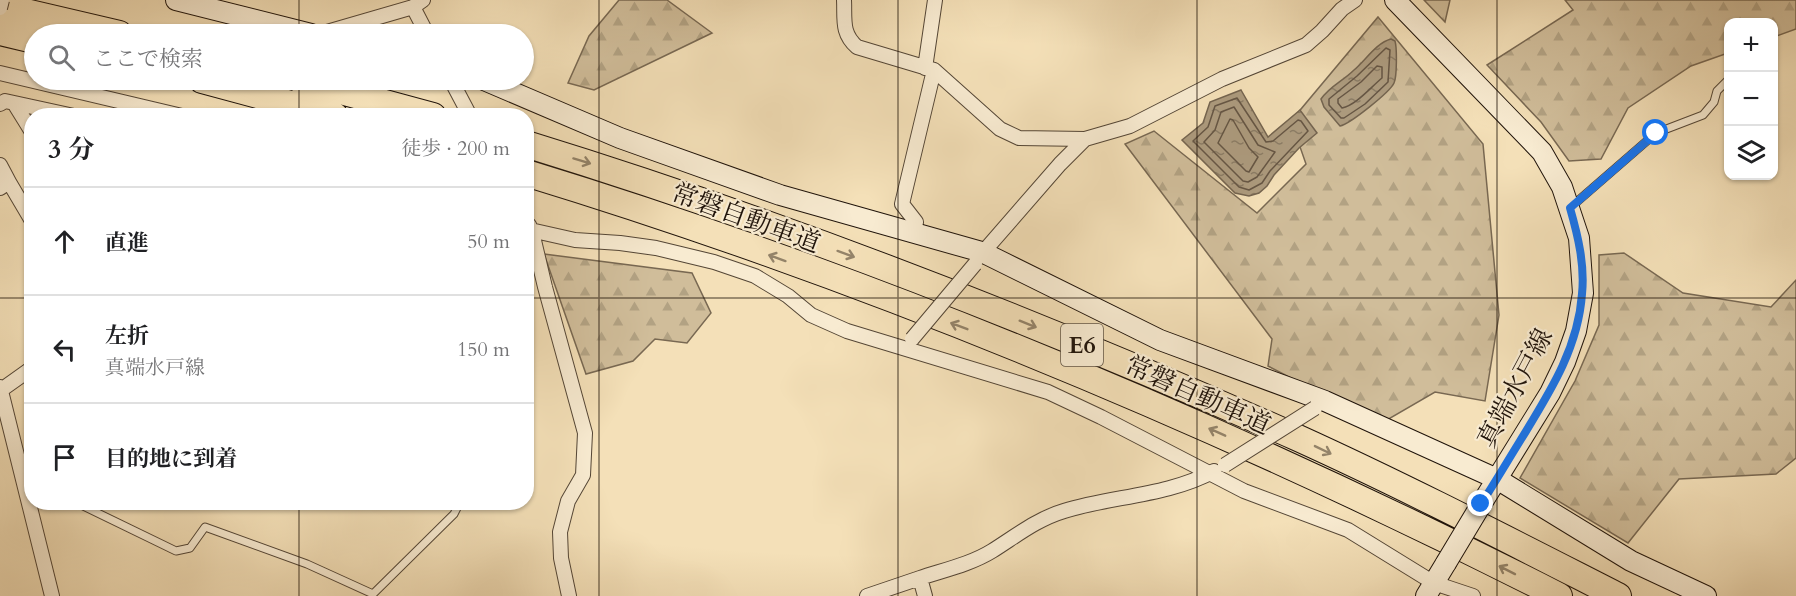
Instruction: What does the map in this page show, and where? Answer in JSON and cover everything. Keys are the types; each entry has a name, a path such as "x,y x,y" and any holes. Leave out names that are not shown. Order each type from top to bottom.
{"highway":[{"path":"0,7 75,24"},
{"path":"0,32 24,38"},
{"path":"239,90 305,108"},
{"path":"337,90 403,108"},
{"name":"常磐自動車道","path":"534,147 852,256 1131,365 1301,440 1501,536 1618,596"},
{"name":"常磐自動車道","path":"534,175 590,192 845,282 1111,386 1275,458 1560,596"}],"street":[{"path":"0,7 2,0"},
{"path":"176,0 271,24"},
{"path":"844,0 848,40 857,47 929,69 1000,129 1019,138 1085,140 1130,126 1222,79 1306,45 1342,9 1355,0"},
{"path":"914,233 916,222 902,204 929,69 935,0"},
{"name":"真端水戸線","path":"1395,0 1542,152 1562,187 1570,208 1579,238 1581,262 1582,293 1576,331 1566,362 1550,393 1430,590"},
{"path":"353,24 418,4 425,24"},
{"path":"0,74 24,80"},
{"path":"69,90 147,108"},
{"path":"457,90 467,108"},
{"path":"508,90 642,146 780,195 914,233 979,258 1160,340 1497,479 1631,561 1706,596"},
{"path":"7,104 29,108"},
{"path":"7,104 24,123"},
{"path":"909,344 1060,164 1085,140"},
{"path":"0,165 5,185 24,210"},
{"path":"534,229 575,240 656,248 714,262 755,276 788,296 811,315 847,331 909,344 1048,392 1244,492 1348,530 1430,590 1473,596"},
{"path":"534,248 585,433 583,475 568,501 560,532 561,558 569,596"},
{"path":"24,373 0,388 24,470"},
{"path":"867,596 991,552 1026,528 1065,510 1148,494 1210,473 1320,405"},
{"path":"33,510 52,596"},
{"path":"920,578 925,596"}],"lane":[{"path":"1570,208 1656,133 1703,115 1714,102 1717,91 1724,84"},
{"path":"91,510 176,551 190,548 205,527 306,564 373,594 456,510"}],"green space":[{"path":"619,0 667,0 712,33 594,90 568,83 589,36"},
{"path":"1424,0 1450,0 1445,22"},
{"path":"1565,0 1796,0 1796,29 1778,36 1778,18 1724,18 1724,54 1691,66 1628,108 1601,159 1569,161 1541,122 1487,65 1573,10"},
{"path":"1378,17 1483,144 1499,315 1485,401 1435,392 1387,420 1322,394 1268,366 1272,339 1125,144 1154,131 1257,213 1306,164 1291,121"},
{"path":"1624,253 1683,293 1771,307 1796,280 1796,458 1776,474 1679,479 1628,543 1520,478 1575,381 1599,325 1599,255"},
{"path":"544,254 692,273 711,313 687,343 655,339 633,361 586,374"}],"water":[{"path":"1391,39 1395,41 1396,50 1394,83 1369,107 1340,126 1324,107 1321,99 1376,48"},
{"path":"1241,90 1268,137 1300,110 1317,133 1299,148 1267,186 1259,193 1249,196 1235,193 1182,140 1203,123 1210,102"}],"route":[{"path":"1481,504 1550,393 1566,362 1576,331 1582,293 1581,262 1579,238 1570,208 1656,133"}]}
